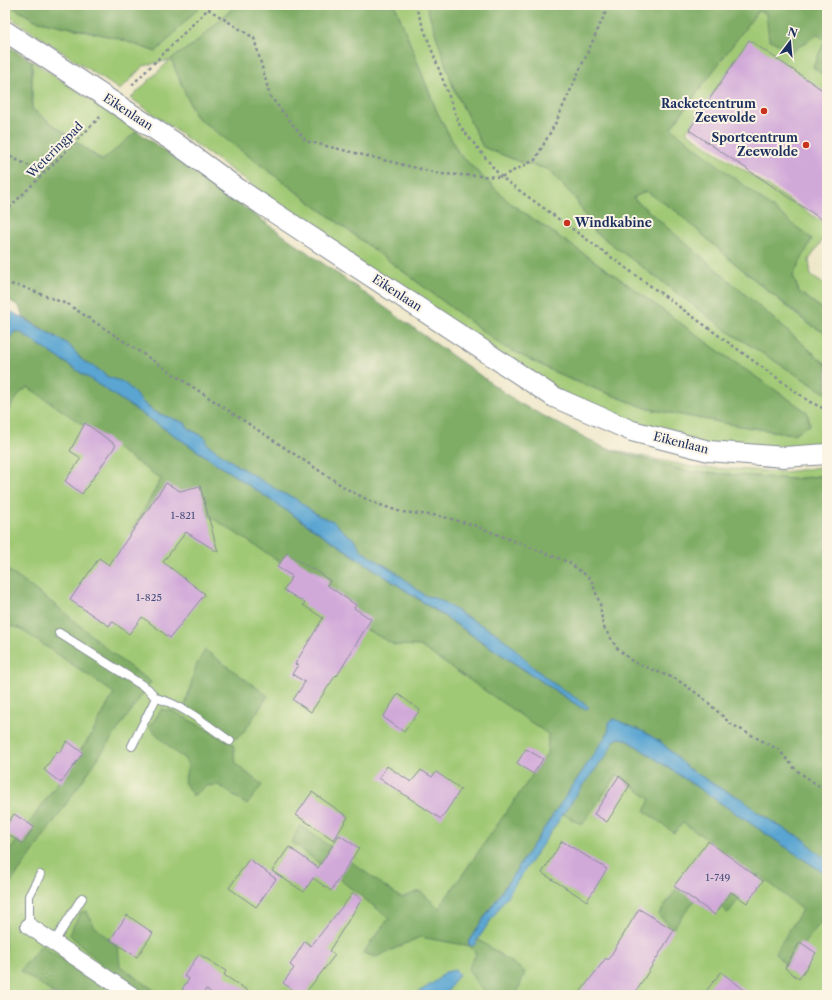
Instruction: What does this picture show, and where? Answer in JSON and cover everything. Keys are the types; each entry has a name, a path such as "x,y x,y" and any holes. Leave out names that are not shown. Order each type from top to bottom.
{"street":[{"name":"Eikenlaan","path":"5,31 174,142 237,188 554,397 632,431 709,451 784,457 827,454"},
{"path":"30,926 132,995"}],"lane":[{"path":"59,633 148,689 156,698 173,704 230,741"},
{"path":"132,746 156,698"},
{"path":"30,926 29,896 40,875"},
{"path":"54,942 82,898"}],"path":[{"path":"132,85 212,5"},
{"path":"415,5 460,126 501,177 810,402 827,410"},
{"path":"208,9 254,38 270,96 306,141 441,174 501,177 535,160 556,122 609,5"},
{"name":"Weteringpad","path":"5,212 100,116"},
{"path":"5,154 44,173"},
{"path":"5,283 23,287 69,305 322,473 366,499 401,512 440,516 473,525 568,562 591,579 600,604 603,626 617,648 633,662 676,679 702,697 731,724 779,750 796,770 827,792"}],"green space":[{"path":"5,5 9,5 35,20 117,38 156,52 201,5 236,5 194,44 171,59 195,116 503,346 567,378 649,409 793,434 810,425 807,412 724,355 616,276 510,203 459,154 437,112 395,5 426,5 454,89 483,147 520,162 548,169 575,198 594,231 732,334 827,394 827,447 740,454 632,433 443,322 131,98 170,60 143,66 120,90 5,14"},
{"path":"9,5 201,5 156,52 117,38 35,20"},
{"path":"236,5 395,5 437,112 459,154 510,203 616,276 724,355 807,412 810,425 793,434 649,409 567,378 503,346 195,116 171,59 194,44"},
{"path":"426,5 827,5 827,78 813,67 825,41 818,34 791,52 769,39 766,13 758,11 671,128 812,239 793,276 799,292 827,312 827,334 808,323 732,261 676,211 646,191 633,198 827,365 827,394 732,334 594,231 575,198 548,169 520,162 483,147 454,89"},
{"path":"758,10 818,34 826,41 813,67 827,78 827,95 747,44 686,132 827,225 827,233 809,260 811,276 827,286 827,312 799,292 793,275 671,128"},
{"path":"5,44 32,61 32,109 102,161 137,131 519,403 605,448 686,471 793,479 827,475 827,860 814,850 805,840 757,812 742,799 718,787 688,768 662,743 644,732 608,733 468,942 474,945 478,939 525,972 517,993 519,995 488,995 477,983 468,969 476,954 470,946 420,937 376,957 363,953 389,918 292,842 300,825 401,898 420,891 439,908 547,754 548,734 420,646 394,645 362,627 338,599 189,503 141,549 132,531 161,479 28,387 21,392 5,415 5,345 13,333 17,331 20,332 512,662 580,707 586,709 534,668 513,647 440,600 424,595 398,574 362,551 354,539 333,521 319,516 294,498 282,493 238,466 206,444 203,436 189,429 185,423 154,412 123,382 108,377 95,367 83,361 68,344 23,317 19,306 5,298"},
{"path":"32,61 137,131 103,161 32,109"},
{"path":"646,191 676,211 732,261 807,323 827,334 827,365 633,198"},
{"path":"18,323 827,868 827,995 5,995 5,342"},
{"path":"605,448 691,467 785,472 827,466 827,475 793,479 686,471"},
{"path":"5,568 58,607 119,659 151,682 5,890 5,856 92,734 114,693 19,628 10,626 5,634"},
{"path":"205,650 268,696 243,733 235,739 185,706 196,666"},
{"path":"162,709 173,711 233,744 236,764 262,785 247,805 219,785 206,786 193,796 184,782 188,765 184,758 177,754 149,727"},
{"path":"619,738 626,739 827,875 827,922 823,920 786,966 775,953 802,910 759,874 728,913 701,892 673,928 658,915 710,841 683,823 674,833 645,811 650,799 617,775 582,825 563,814 585,782 606,756 614,741"},
{"path":"87,911 93,925 118,947 120,966 161,995 142,995 111,973 69,934 81,912"},
{"path":"41,945 116,995 56,995 20,971"}],"water":[{"path":"5,308 68,344 83,361 95,367 108,377 123,382 154,412 185,423 189,429 206,438 207,444 238,466 282,493 294,498 319,516 333,521 354,539 362,551 398,574 424,595 440,600 463,615 496,633 513,647 534,668 553,683 588,706 588,709 580,707 20,332 15,331 5,345"},
{"path":"614,719 644,732 662,743 688,768 718,787 742,799 757,812 805,840 814,850 827,860 827,875 626,739 619,738 614,741 606,756 585,782 475,945 470,946 468,942 608,733 609,722"},
{"path":"455,970 459,974 445,995 414,995 436,981 445,972"}],"building":[{"name":"Racketcentrum Zeewolde","path":"749,40 827,93 827,223 689,130"},
{"path":"85,423 116,445 82,494 65,481 81,458 70,451"},
{"path":"166,483 180,491 200,486 218,552 186,532 163,562 205,594 170,638 142,617 129,634 112,621 109,626 70,600 99,558 109,565"},
{"path":"287,553 313,570 314,569 330,581 327,585 356,605 354,608 371,619 337,676 336,675 311,712 293,700 305,682 292,674 298,665 295,664 323,618 303,605 305,603 284,590 292,576 277,567"},
{"path":"398,694 420,710 404,732 383,717"},
{"path":"67,741 83,753 61,783 44,770 57,751 59,753"},
{"path":"526,749 543,759 533,774 517,763"},
{"path":"387,766 411,782 421,770 432,777 436,772 461,789 441,819 379,778"},
{"path":"619,776 630,785 607,822 594,814"},
{"path":"312,792 348,817 334,840 296,815"},
{"path":"14,814 34,827 23,844 5,832 5,827"},
{"path":"339,835 359,848 331,891 313,878 304,892 272,871 289,847 318,868"},
{"path":"562,841 607,869 587,901 542,873"},
{"path":"708,841 763,881 747,903 731,892 715,915 674,886"},
{"path":"249,859 276,879 256,907 229,888"},
{"path":"353,893 362,899 329,951 335,955 304,995 300,995 283,983 294,968 290,965 305,941 311,946"},
{"path":"639,909 674,930 634,995 578,995 606,958 608,960"},
{"path":"127,915 153,933 137,957 110,940"},
{"path":"800,942 816,953 799,979 785,968"},
{"path":"199,954 226,971 224,975 254,995 215,995 206,989 202,995 190,995 182,989 189,979 184,976"},
{"path":"721,972 751,995 703,995"}],"place":[{"name":"Racketcentrum Zeewolde","path":"764,111"},
{"name":"Sportcentrum Zeewolde","path":"806,145"},
{"name":"Windkabine","path":"567,223"}]}
